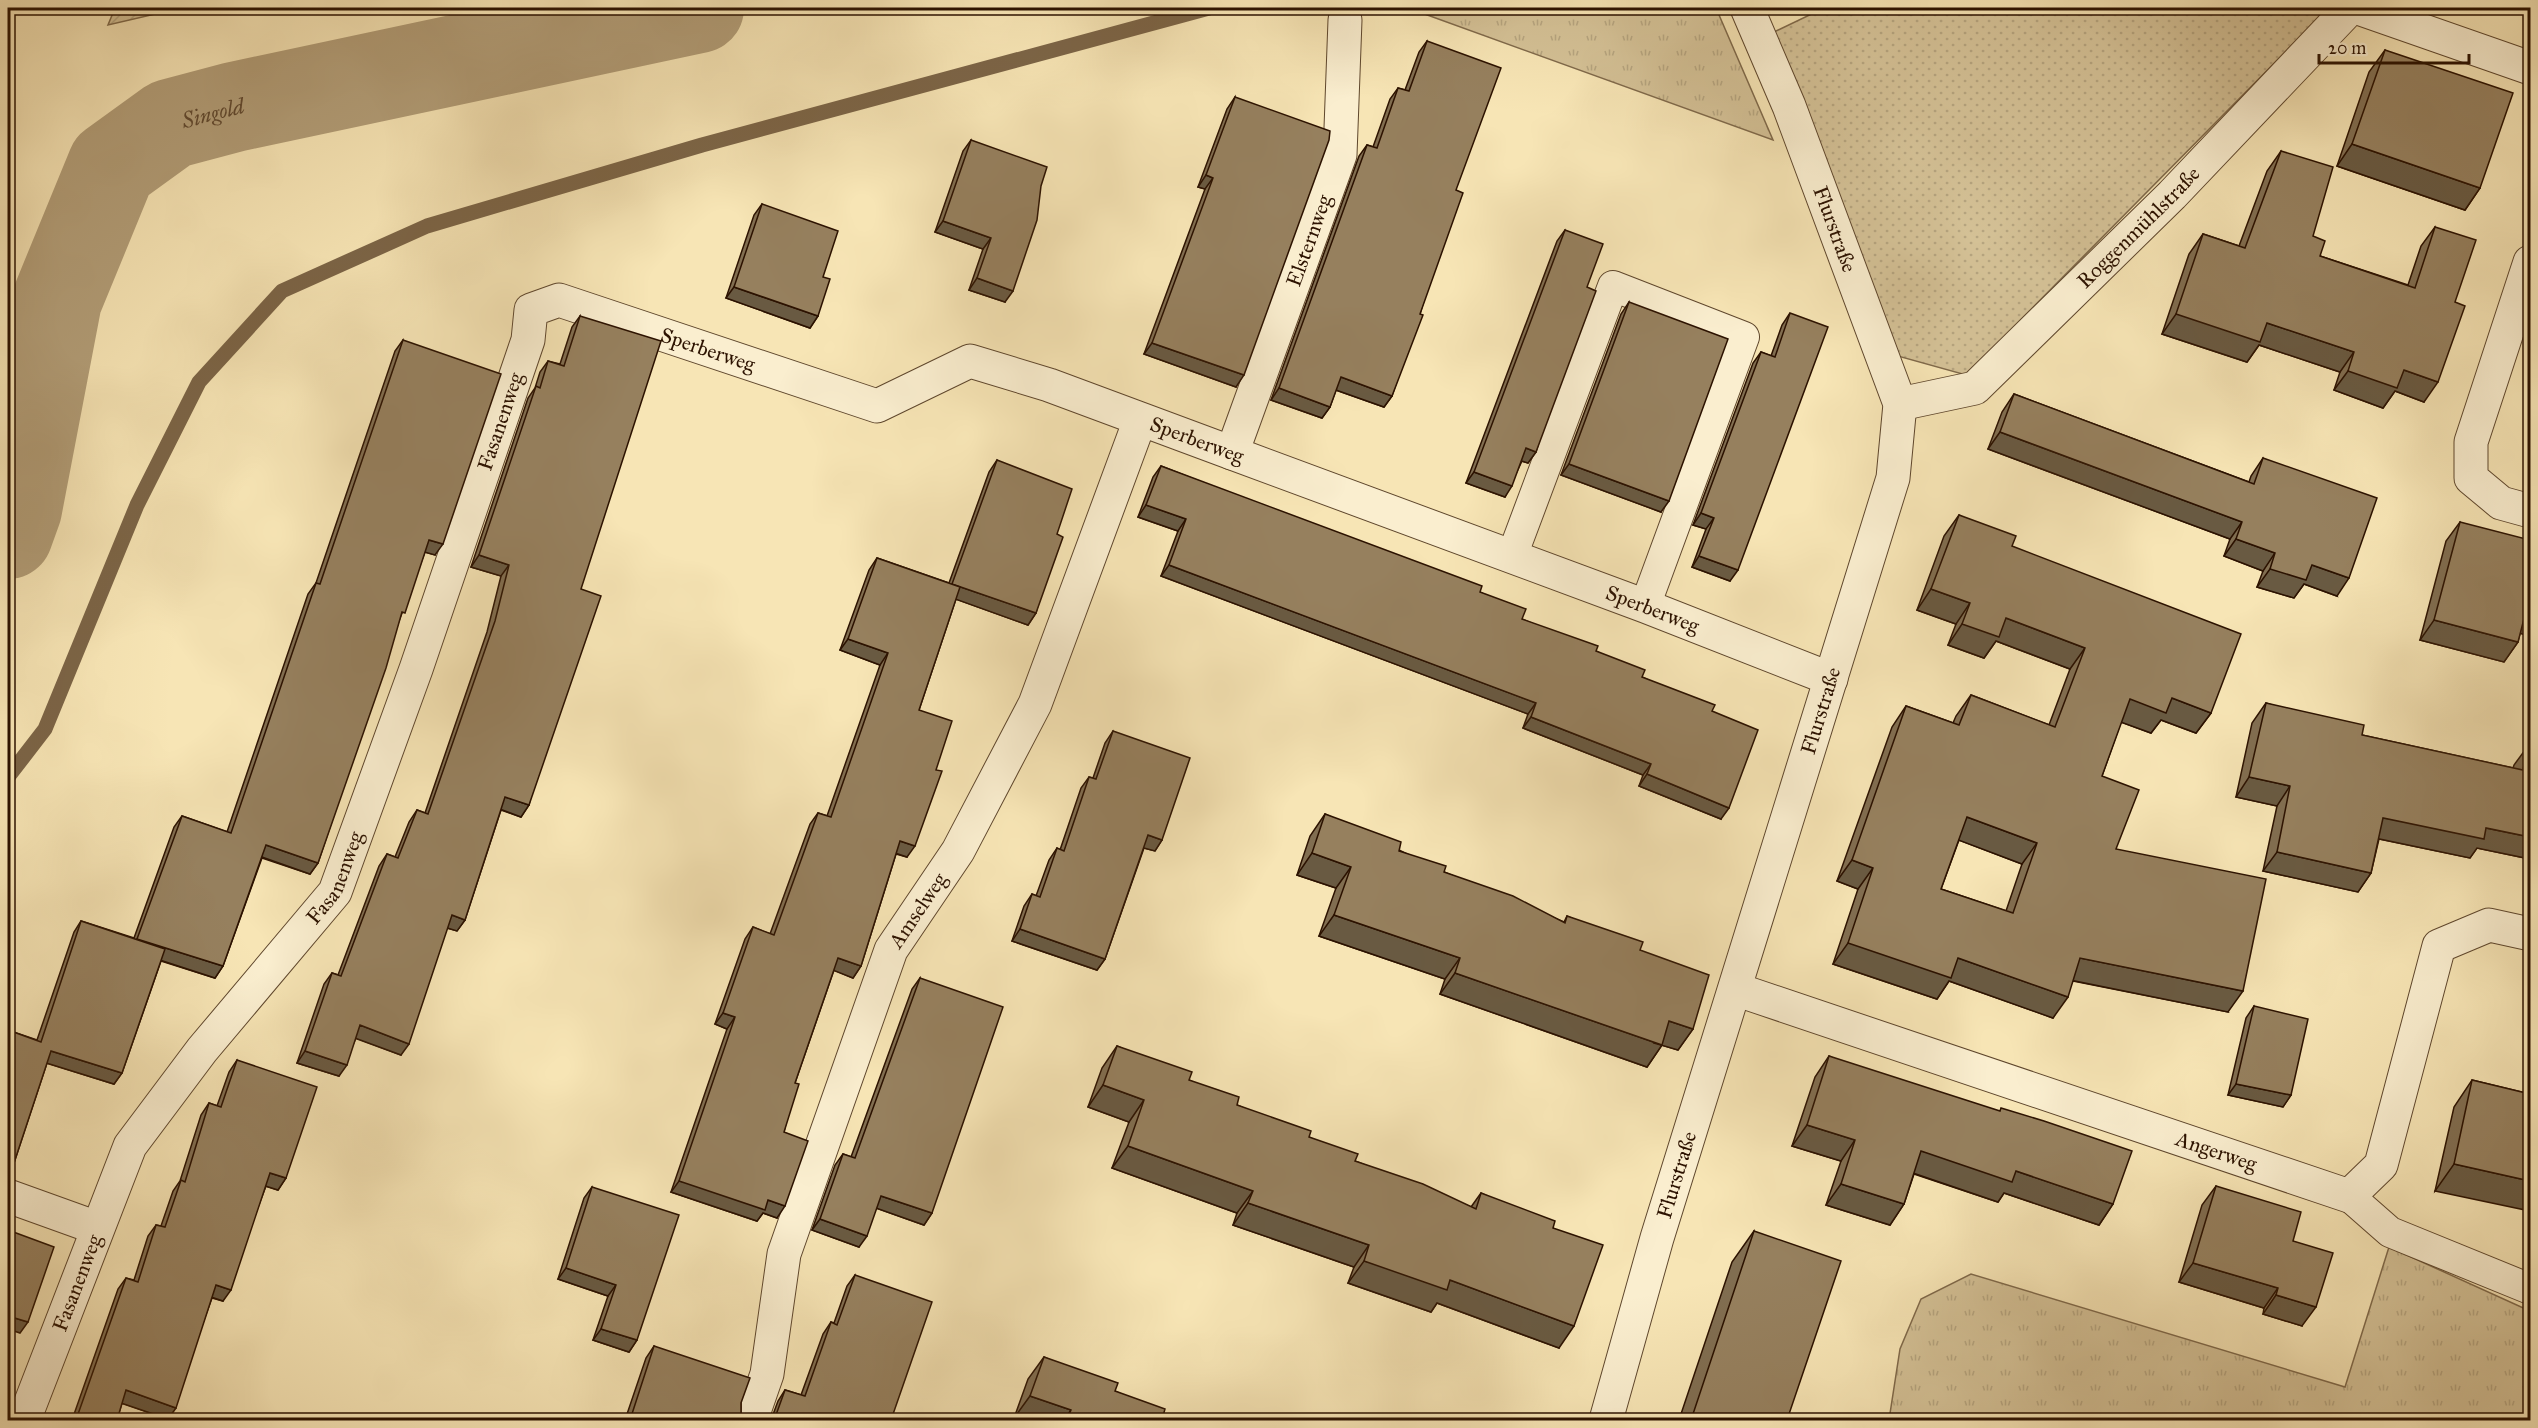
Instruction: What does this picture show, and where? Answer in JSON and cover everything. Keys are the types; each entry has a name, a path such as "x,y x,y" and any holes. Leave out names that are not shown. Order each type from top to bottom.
{"street":[{"name":"Flurstraße","path":"1606,1420 1657,1238 1893,478 1899,404 1793,117 1747,8"},
{"name":"Roggenmühlstraße","path":"1899,404 1976,388 2172,195 2350,8"},
{"path":"2358,8 2530,68"},
{"name":"Elsternweg","path":"1232,453 1340,155 1345,20"},
{"path":"2530,262 2471,442 2471,478 2501,503 2530,512"},
{"name":"Sperberweg","path":"559,300 877,406 970,361 1049,385 1512,556 1646,606 1831,680"},
{"name":"Fasanenweg","path":"24,1420 130,1146 202,1050 335,892 416,669 528,340 531,310 559,300"},
{"name":"Amselweg","path":"751,1420 767,1374 784,1254 891,950 958,851 1035,704 1140,420"},
{"path":"2349,1196 2381,1165 2439,946 2489,925 2530,934"},
{"name":"Angerweg","path":"1735,989 2349,1196"},
{"path":"8,1196 97,1228"}],"lane":[{"path":"1512,556 1613,286 1744,337 1646,606"},
{"path":"2349,1196 2390,1232 2530,1289"}],"green space":[{"path":"115,8 181,8 108,25"},
{"path":"1408,8 1716,8 1773,140"},
{"path":"1824,8 2327,8 1966,375 1894,355 1774,32"},
{"path":"2389,1247 2530,1311 2530,1420 1889,1420 1900,1349 1921,1299 1971,1274 2345,1387"}],"building":[{"path":"1427,41 1501,68 1456,190 1463,193 1420,314 1423,315 1392,396 1341,377 1330,407 1279,388 1367,145 1377,148 1398,88 1409,91"},
{"path":"2385,50 2513,93 2480,188 2352,144"},
{"path":"1235,97 1330,131 1329,140 1244,375 1152,343 1213,178 1206,175"},
{"path":"971,140 1047,167 1041,186 1037,220 1013,291 977,278 991,238 943,221"},
{"path":"2281,151 2333,167 2313,236 2325,241 2320,256 2415,288 2435,227 2476,240 2455,302 2465,306 2438,382 2404,370 2397,388 2348,371 2354,352 2267,323 2260,342 2176,314 2203,234 2245,248"},
{"path":"762,204 838,231 823,277 830,279 818,316 734,287"},
{"path":"1565,230 1603,244 1587,287 1596,291 1536,452 1526,448 1512,486 1474,472"},
{"path":"1629,302 1728,339 1669,501 1569,464"},
{"path":"1790,313 1828,327 1738,570 1699,556 1714,518 1701,513 1761,352 1775,357"},
{"path":"580,316 661,341 581,589 601,596 529,805 505,797 465,920 452,915 409,1044 360,1025 347,1065 305,1051 332,973 341,976 387,854 398,858 417,810 428,814 495,621 509,565 479,555 536,386 540,388 548,361 564,366"},
{"path":"403,340 501,374 443,544 429,540 405,613 402,612 386,668 318,863 266,845 223,966 137,939 182,816 231,833 316,583 320,584"},
{"path":"2014,394 2254,484 2263,458 2377,498 2349,578 2312,565 2306,580 2270,569 2275,553 2236,539 2242,522 2000,432"},
{"path":"997,460 1072,489 1057,534 1063,537 1036,613 952,584"},
{"path":"1161,466 1482,586 1480,592 1526,609 1522,619 1598,646 1596,651 1645,670 1642,677 1715,705 1712,711 1758,730 1729,808 1647,774 1651,764 1531,717 1536,703 1169,565 1186,519 1146,505"},
{"path":"1959,515 2016,536 2012,546 2241,634 2211,713 2172,698 2166,713 2130,699 2102,776 2139,790 2116,849 2266,879 2243,991 2080,958 2068,997 1958,958 1951,978 1848,943 1873,868 1852,860 1906,706 1959,725 1971,695 2055,727 2085,648 2006,618 1999,637 1962,624 1970,603 1931,589","holes":["1967,817 2037,843 2013,913 1941,889"]},
{"path":"2460,522 2530,540 2530,612 2526,611 2518,642 2434,620"},
{"path":"877,558 960,587 919,710 952,721 936,770 942,771 915,846 900,841 861,966 838,958 795,1083 799,1084 784,1132 808,1141 785,1206 768,1200 765,1210 679,1181 735,1017 723,1013 753,927 774,935 818,813 831,817 888,653 848,639"},
{"path":"2266,703 2364,725 2362,735 2523,770 2528,746 2530,746 2530,837 2486,828 2484,839 2383,818 2371,873 2277,852 2290,786 2249,777"},
{"path":"1113,731 1190,758 1162,840 1148,835 1105,959 1020,929 1032,894 1040,897 1057,848 1064,851 1089,777 1096,779"},
{"path":"1325,814 1401,842 1399,851 1446,866 1444,872 1513,896 1565,923 1567,916 1643,942 1640,950 1709,975 1693,1029 1669,1021 1662,1045 1455,973 1460,958 1334,915 1351,867 1312,853"},
{"path":"81,921 165,949 122,1073 51,1051 13,1166 8,1169 8,1030 41,1042"},
{"path":"920,978 1003,1007 932,1213 881,1196 867,1236 820,1219 843,1154 855,1158"},
{"path":"2254,1006 2308,1019 2291,1095 2236,1084"},
{"path":"1117,1046 1192,1072 1189,1080 1239,1097 1237,1105 1311,1131 1309,1137 1358,1154 1355,1161 1423,1184 1476,1209 1481,1193 1555,1221 1553,1228 1603,1245 1574,1326 1450,1280 1447,1290 1364,1261 1369,1245 1248,1203 1253,1191 1128,1146 1144,1100 1103,1085"},
{"path":"1829,1056 2000,1111 2001,1108 2044,1121 2132,1151 2113,1204 2016,1171 2012,1182 1921,1151 1904,1204 1841,1184 1855,1140 1807,1125"},
{"path":"237,1060 317,1087 286,1178 270,1173 231,1290 216,1285 176,1408 126,1390 117,1420 86,1420 77,1417 126,1278 138,1282 156,1225 165,1227 181,1180 185,1182 209,1103 221,1107"},
{"path":"2472,1080 2530,1094 2530,1181 2454,1164"},
{"path":"2216,1186 2301,1212 2293,1241 2333,1253 2316,1307 2276,1295 2278,1288 2193,1263"},
{"path":"592,1187 679,1215 637,1340 601,1329 616,1285 566,1268"},
{"path":"8,1230 54,1247 28,1322 8,1316"},
{"path":"1754,1231 1841,1261 1787,1420 1691,1420"},
{"path":"855,1275 932,1302 891,1420 773,1420 785,1390 805,1396 831,1322 837,1325"},
{"path":"654,1346 750,1378 741,1403 744,1420 630,1420"},
{"path":"1044,1357 1118,1383 1115,1391 1165,1409 1163,1416 1175,1420 1067,1420 1071,1410 1030,1396"}],"waterway":[{"name":"Singold","path":"8,534 17,509 57,300 112,166 170,124 234,107 699,8"},
{"path":"8,777 45,729 137,505 199,382 282,291 427,226 702,145 1209,8"}]}
